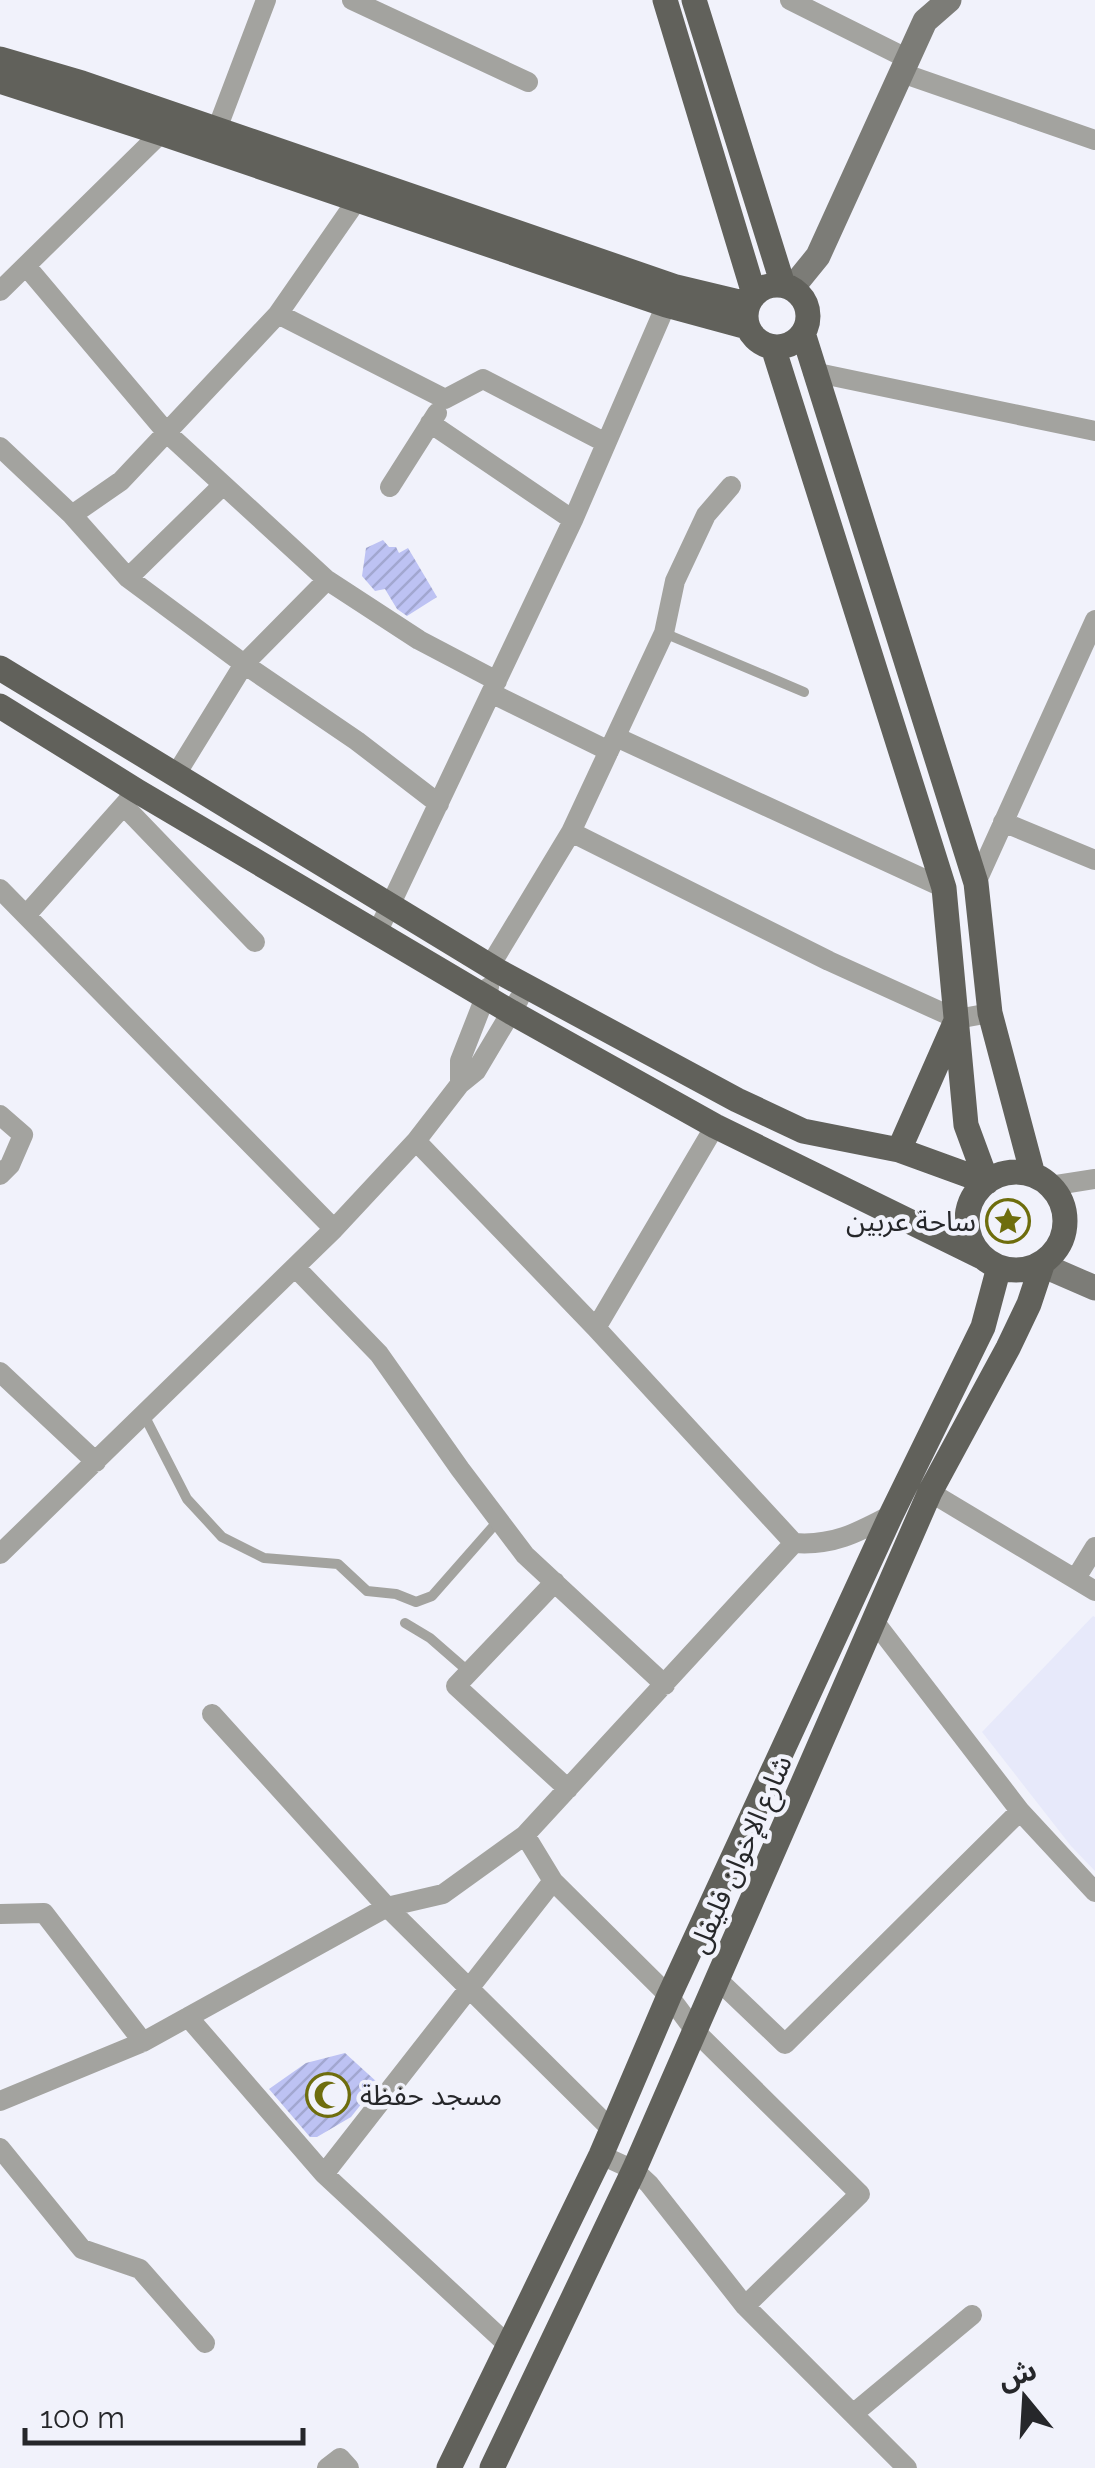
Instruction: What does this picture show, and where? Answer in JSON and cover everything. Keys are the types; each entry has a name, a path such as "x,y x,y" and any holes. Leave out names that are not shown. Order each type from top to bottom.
{"main road":[{"path":"665,0 749,308 762,344 784,346 803,333 807,324 806,303 787,286 694,0"},
{"path":"749,308 764,287 787,286 818,256 925,21 949,0"},
{"path":"0,59 204,132 676,288 749,308"},
{"path":"0,82 161,132 204,132 358,200 666,306 749,308"},
{"path":"803,333 976,882 990,1013 1041,1180 1061,1202 1063,1237 1042,1265"},
{"path":"773,347 944,888 966,1125 986,1182"},
{"path":"3,677 176,776 494,969 666,1063 803,1131 899,1150 986,1182"},
{"path":"0,706 130,798 378,933 716,1126 990,1262 1022,1270 1042,1265 1095,1288"},
{"path":"899,1150 957,1019"},
{"path":"990,1262 971,1241 967,1222 970,1203 986,1182 1001,1175 1017,1172 1041,1180"},
{"name":"شارع الإخوان فليفل","path":"448,2468 601,2156 669,1996 891,1515 983,1327 990,1262"},
{"name":"شارع الإخوان فليفل","path":"492,2468 634,2170 930,1492 1030,1304 1042,1265"}],"street":[{"path":"204,132 266,0"},
{"path":"352,0 528,82"},
{"path":"790,0 905,66 1095,140"},
{"path":"0,291 161,132"},
{"path":"72,515 121,481 278,314 358,200"},
{"path":"26,266 167,433 327,580 494,687 612,744 944,888"},
{"path":"378,933 573,520 666,306"},
{"path":"278,314 445,399"},
{"path":"813,372 1095,429"},
{"path":"390,487 445,399 483,379 606,443"},
{"path":"430,423 573,520"},
{"path":"0,447 72,515 128,578 439,804"},
{"path":"128,578 223,484"},
{"path":"460,1084 460,1062 494,969 571,832 664,633 675,581 706,516 730,486"},
{"path":"176,776 244,664 327,580"},
{"path":"976,882 1095,620"},
{"path":"28,913 130,798 255,942"},
{"path":"1003,822 1095,860"},
{"path":"571,832 829,962 957,1019 990,1013"},
{"path":"0,889 28,913 334,1229"},
{"path":"0,1554 334,1229 416,1141 460,1084 476,1071 528,986"},
{"path":"0,1115 23,1135 10,1166 0,1176"},
{"path":"596,1328 716,1126"},
{"path":"416,1141 596,1328 794,1543 821,1545 859,1532 891,1515"},
{"path":"1041,1180 1095,1179"},
{"path":"294,1267 380,1354 526,1555 665,1685"},
{"path":"0,1372 96,1462"},
{"path":"930,1492 1095,1591"},
{"path":"0,2100 143,2042 386,1907 443,1894 525,1835 794,1543"},
{"path":"1076,1578 1095,1547"},
{"path":"555,1582 456,1686 568,1789"},
{"path":"874,1621 1020,1810 1095,1892"},
{"path":"212,1714 386,1907 612,2130"},
{"path":"718,1980 786,2044 1020,1810"},
{"path":"525,1835 553,1881 669,1996 695,2031 860,2194 745,2306"},
{"path":"324,2174 553,1881"},
{"path":"0,1914 44,1912 143,2042"},
{"path":"188,2017 324,2174 508,2345"},
{"path":"0,2148 82,2248 140,2269 206,2343"},
{"path":"601,2156 634,2170 649,2184 745,2306 907,2468"},
{"path":"853,2414 972,2315"},
{"path":"327,2468 340,2458 349,2468"}],"lane":[{"path":"664,633 804,692"},
{"path":"144,1415 187,1499 222,1537 264,1558 338,1564 368,1591 396,1594 416,1602 432,1596 499,1520"},
{"path":"405,1623 430,1638 468,1672"}],"shaded area":[{"path":"1095,1617 1095,1871 982,1732"}],"building":[{"path":"383,540 399,553 408,548 437,597 407,616 397,609 385,589 375,591 362,576 366,548"},
{"path":"345,2053 378,2083 351,2117 317,2137 310,2137 269,2089 306,2063"}],"place":[{"name":"ساحة عربين","path":"1008,1221"},
{"name":"مسجد حفظة","path":"328,2095"}]}
